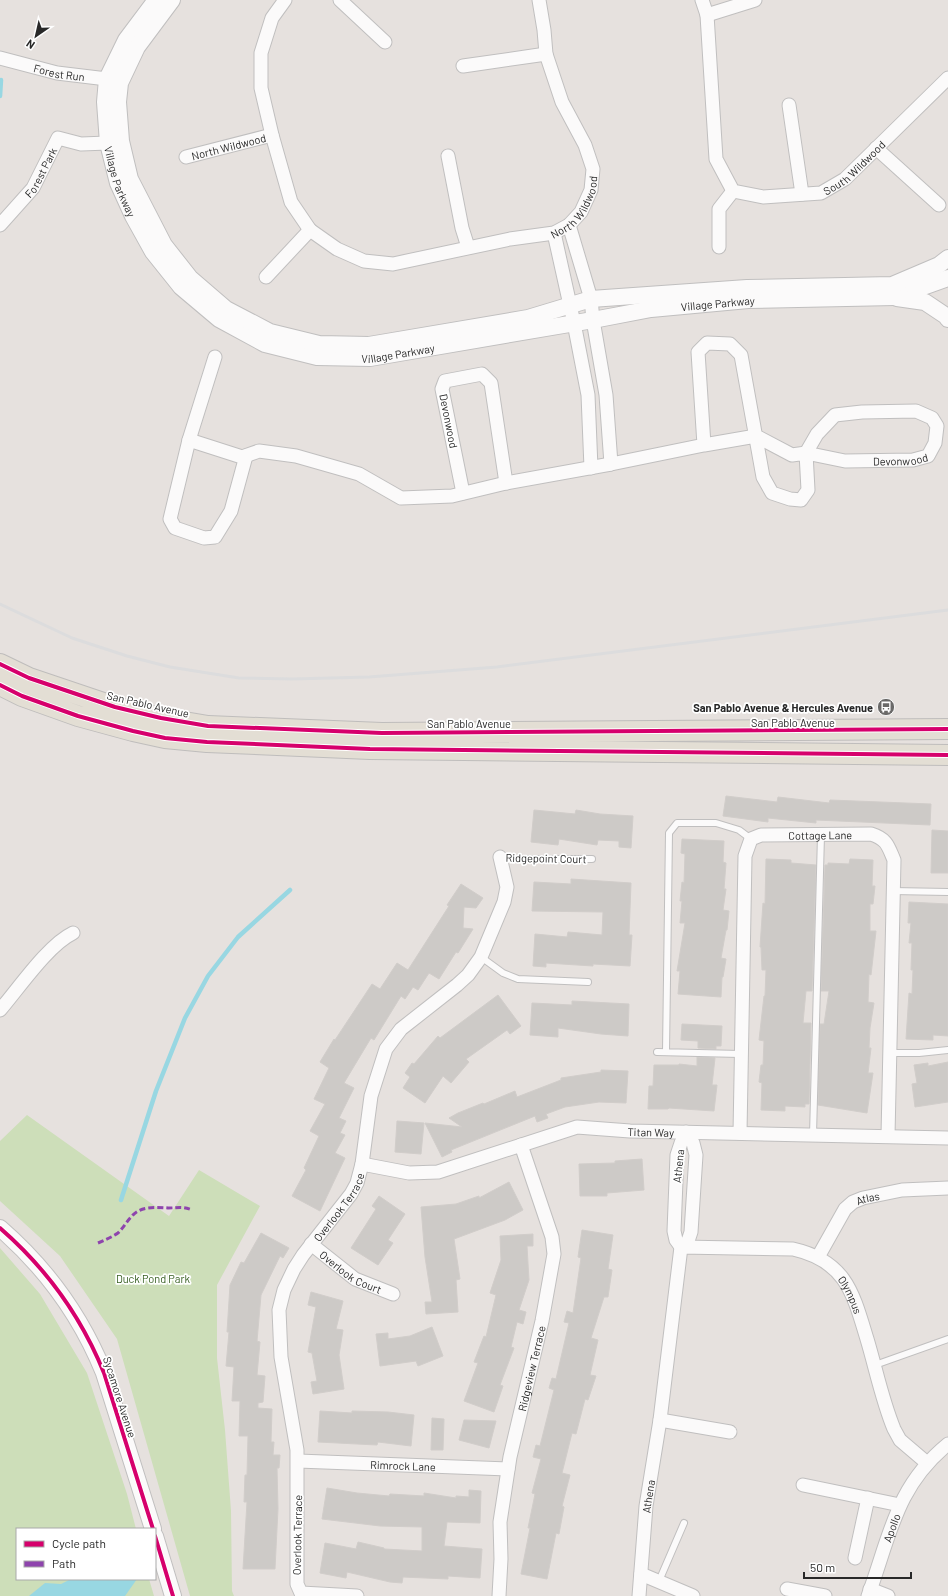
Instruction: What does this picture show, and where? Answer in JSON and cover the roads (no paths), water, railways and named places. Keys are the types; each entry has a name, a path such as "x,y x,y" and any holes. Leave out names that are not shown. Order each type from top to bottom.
{"main road":[{"name":"San Pablo Avenue","path":"0,664 29,678 115,707 161,718 208,726 382,733 948,729"},
{"path":"0,685 22,696 78,716 165,738 207,742 370,749 948,755"}],"street":[{"name":"Village Parkway","path":"156,0 126,40 105,102 108,143 118,183 133,216 153,252 181,287 219,319 265,344 317,357 370,358 652,309 748,300 895,297 947,281"},
{"name":"Village Parkway","path":"172,0 113,81 118,102 121,141 130,179 164,245 190,278 226,308 270,332 319,344 369,345 528,318 591,299 747,288 892,284 945,260"},
{"name":"North Wildwood","path":"285,0 272,18 261,53 261,88 272,135 292,202 310,230 337,249 364,261 393,264 468,247 554,233 569,225 581,212 591,190 593,169 585,145 562,102 546,54 540,0"},
{"path":"340,0 384,42"},
{"path":"702,0 707,16 716,159 733,191 719,209 719,247"},
{"path":"707,16 755,0"},
{"path":"463,66 546,54"},
{"name":"Forest Run","path":"0,58 57,73 113,81"},
{"name":"South Wildwood","path":"733,191 763,197 821,193 845,179 948,78"},
{"path":"789,105 802,194"},
{"name":"North Wildwood","path":"186,157 272,135"},
{"name":"Forest Park","path":"0,225 33,188 58,138 81,144 108,143"},
{"path":"876,148 939,205"},
{"path":"448,156 462,228 468,247"},
{"path":"569,225 591,299 593,320 606,395 611,464"},
{"path":"266,277 310,230"},
{"path":"554,233 574,322 588,395 591,468"},
{"path":"945,260 947,281"},
{"path":"895,297 925,302 946,316 948,319"},
{"path":"704,444 698,352 707,343 730,344 741,355 763,476 772,493 790,499 801,500 808,490 806,453"},
{"path":"215,357 189,440 170,519 175,528 204,538 215,537 231,511 246,456"},
{"name":"Devonwood","path":"463,493 442,389 445,381 482,374 491,383 506,483"},
{"name":"Devonwood","path":"756,436 792,455 806,453 845,461 913,460 928,456 935,443 937,426 932,418 916,411 862,412 835,415 817,434 806,453"},
{"path":"189,440 242,457 259,451 296,456 359,474 401,498 452,496 506,483 591,468 704,444 756,436"},
{"name":"Cottage Lane","path":"751,839 761,835 871,834 881,838 888,846 894,860 892,891 888,1136"},
{"path":"740,1133 740,1054 745,856 751,839"},
{"name":"Overlook Terrace","path":"357,1596 301,1593 297,1584 298,1461 281,1357 279,1310 284,1290 294,1269 311,1244 351,1194 357,1183 362,1164 371,1096 386,1049 401,1029 463,980 481,957 504,902 507,888 500,857"},
{"path":"0,1010 50,951 62,940 73,933"},
{"name":"Titan Way","path":"362,1164 409,1173 438,1172 577,1128 630,1131 948,1138"},
{"name":"Athena","path":"639,1596 646,1506 660,1420 681,1248 688,1240 691,1232 696,1155 693,1143 686,1132 680,1143 677,1155 674,1231 676,1240 681,1248"},
{"name":"Ridgeview Terrace","path":"499,1596 501,1559 500,1522 508,1469 542,1321 554,1254 552,1237 521,1145"},
{"name":"Atlas","path":"818,1257 846,1209 853,1202 863,1198 902,1190 948,1188"},
{"name":"Sycamore Avenue","path":"0,1228 34,1260 56,1286 80,1322 95,1351 104,1373 153,1528"},
{"name":"Overlook Court","path":"311,1244 355,1279 393,1294"},
{"name":"Olympus","path":"681,1248 784,1248 802,1251 818,1257 837,1272 848,1285 853,1295 894,1429 900,1440 927,1463"},
{"path":"660,1420 730,1432"},
{"name":"Apollo","path":"869,1592 900,1505 911,1484 927,1463 948,1444"},
{"name":"Rimrock Lane","path":"298,1461 508,1469"},
{"name":"Apollo","path":"803,1485 900,1505"},
{"path":"855,1558 868,1498"},
{"path":"156,1539 174,1596"},
{"path":"641,1574 693,1596"},
{"path":"788,1589 825,1596"},
{"path":"869,1592 888,1596"}],"lane":[{"path":"666,1052 669,833 678,823 716,823 739,830 751,839"},
{"path":"813,1135 821,835"},
{"name":"Ridgepoint Court","path":"500,857 592,859"},
{"path":"892,891 948,892"},
{"path":"481,957 503,973 518,979 588,982"},
{"path":"889,1053 924,1053 948,1050"},
{"path":"658,1052 740,1054"},
{"path":"875,1365 948,1339"},
{"path":"659,1582 684,1523"}],"water":[{"path":"69,1580 136,1580 125,1596 29,1596 45,1583 61,1584"}],"waterway":[{"path":"0,96 1,80"},
{"path":"121,1200 156,1091 185,1018 208,976 238,937 290,890"}],"railway":[{"path":"0,604 72,638 127,656 170,667 239,678 292,679 369,677 497,667 948,610"}],"place":[{"name":"San Pablo Avenue & Hercules Avenue","path":"886,707"}],"park label":[{"name":"Duck Pond Park","path":"153,1278"}]}
